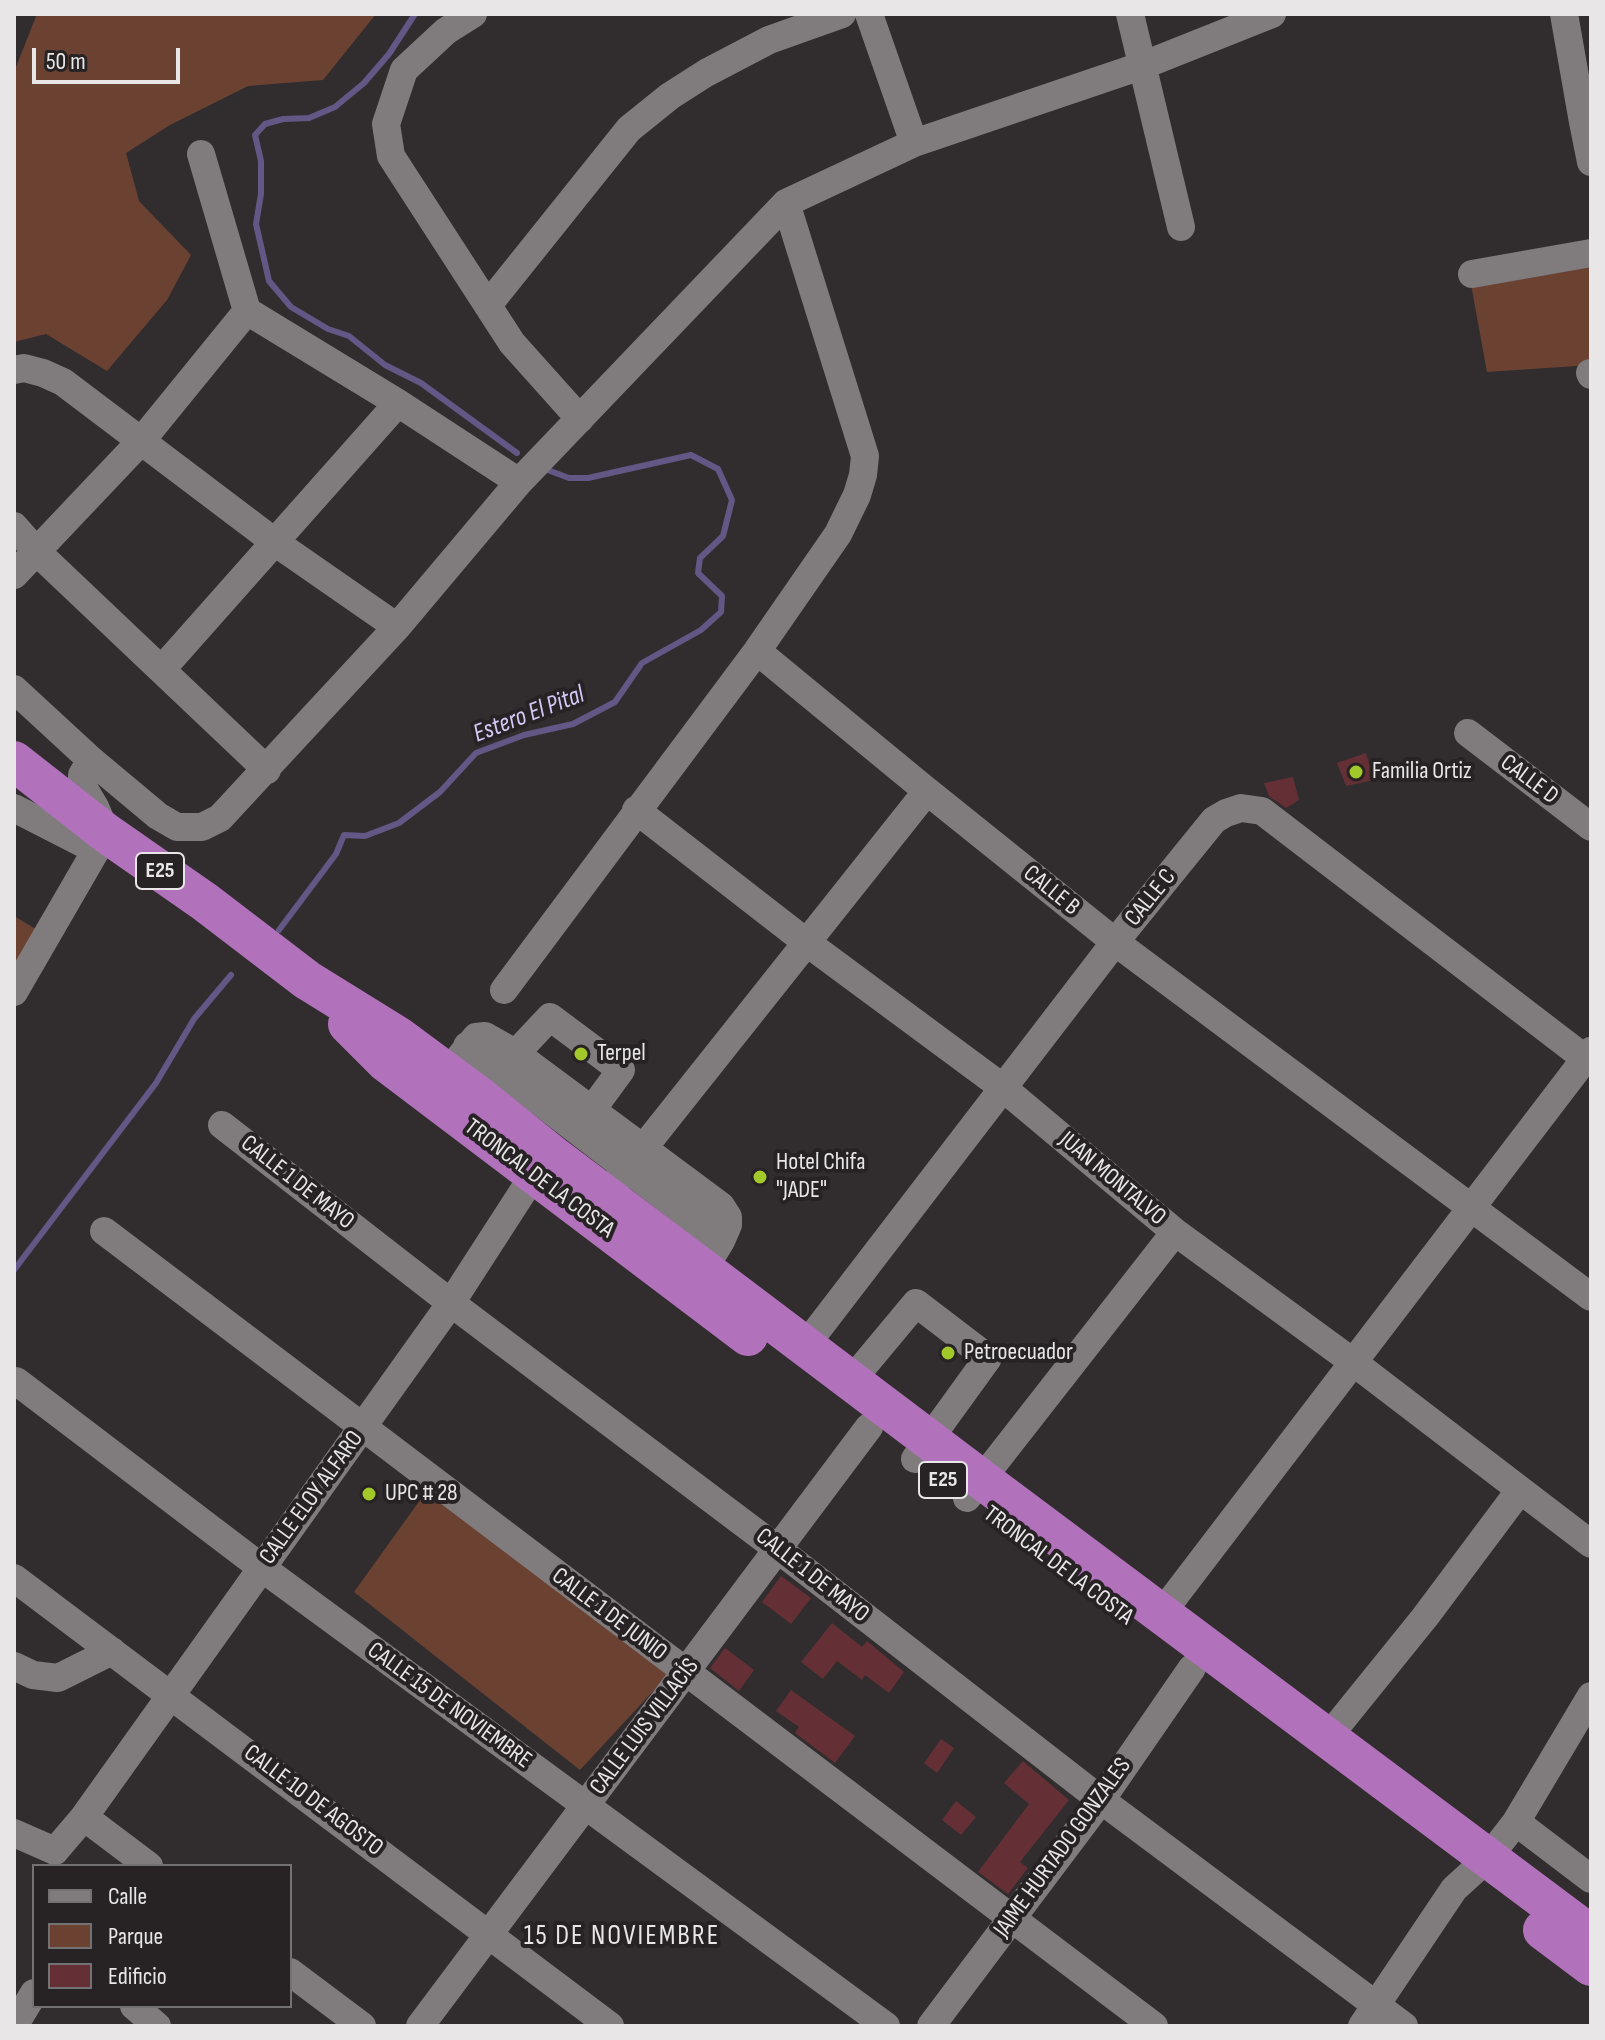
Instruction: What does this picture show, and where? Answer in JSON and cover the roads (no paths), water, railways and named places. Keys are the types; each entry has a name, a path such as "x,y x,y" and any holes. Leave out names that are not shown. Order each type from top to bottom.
{"highway":[{"name":"TRONCAL DE LA COSTA","path":"14,761 101,842 205,902 307,980 381,1025 457,1059 498,1073 565,1143 869,1427 922,1449"},
{"name":"TRONCAL DE LA COSTA","path":"307,980 386,1062 626,1170 805,1346 851,1381 922,1449 974,1488 1192,1668 1479,1866 1591,1935"},
{"name":"TRONCAL DE LA COSTA","path":"974,1488 1161,1614 1328,1737 1591,1966"}],"street":[{"path":"473,14 446,31 404,70 386,124 391,156 512,343 580,419"},
{"path":"488,305 629,129 706,73 769,40 842,14"},
{"path":"869,14 914,143"},
{"path":"1130,14 1181,227"},
{"path":"14,689 158,816 177,827 202,827 220,818 397,627 519,482 786,203 914,143 1144,65 1272,14"},
{"path":"1564,14 1587,121 1591,162"},
{"path":"201,154 247,311 398,403 519,482"},
{"path":"504,990 757,651 838,534 857,495 865,456 786,203"},
{"path":"1472,274 1591,253"},
{"path":"14,575 142,440 247,311"},
{"path":"14,370 24,368 63,382 276,543 397,627"},
{"path":"162,669 398,403"},
{"path":"14,526 36,551 267,770"},
{"name":"CALLE B","path":"757,651 1115,942 1591,1297"},
{"name":"CALLE D","path":"1468,733 1591,827"},
{"path":"14,992 101,842 95,807 82,785 82,775 91,760"},
{"path":"626,1170 927,791"},
{"path":"14,808 101,842"},
{"name":"JUAN MONTALVO","path":"636,810 806,942 1002,1087 1175,1232 1353,1362 1591,1544"},
{"name":"CALLE C","path":"805,1346 1115,942 1214,820 1233,810 1262,811 1589,1058"},
{"name":"CALLE ELOY ALFARO","path":"58,1859 84,1817 171,1695 565,1143 621,1070 550,1017 498,1073"},
{"path":"457,1059 476,1037 485,1036 498,1073 565,1143 725,1211 728,1225 712,1254"},
{"path":"1161,1614 1470,1207 1589,1058"},
{"name":"CALLE 1 DE MAYO","path":"222,1125 1101,1800 1369,2016 1404,2026"},
{"name":"CALLE 1 DE JUNIO","path":"104,1231 1154,2026"},
{"path":"974,1488 1175,1232"},
{"path":"851,1381 916,1303 988,1358 922,1449"},
{"name":"CALLE 15 DE NOVIEMBRE","path":"16,1381 262,1568 886,2026"},
{"name":"CALLE LUIS VILLACÍS","path":"420,2026 869,1427"},
{"path":"1328,1737 1425,1617 1520,1490"},
{"name":"CALLE 10 DE AGOSTO","path":"14,1578 610,2026"},
{"path":"14,1666 33,1675 58,1678 112,1651"},
{"name":"JAIME HURTADO GONZALES","path":"931,2026 1101,1800 1192,1668"},
{"path":"1369,2016 1454,1889 1479,1866 1516,1822 1591,1696"},
{"path":"84,1817 146,1864"},
{"path":"1516,1822 1591,1879"},
{"path":"14,1833 58,1859"},
{"path":"292,1974 362,2026"},
{"path":"16,2020 32,1996"},
{"path":"136,2008 157,2026"}],"waterway":[{"name":"Estero El Pital","path":"415,14 389,54 364,83 335,107 309,118 283,119 265,124 255,135 261,161 261,194 256,224 269,281 291,307 328,329 349,336 385,365 421,383 517,453"},
{"name":"Estero El Pital","path":"279,930 336,854 344,835 365,836 399,823 440,792 476,753 524,735 573,724 615,702 642,663 701,630 721,612 722,596 698,573 700,558 723,536 732,500 718,469 691,455 588,478 569,478 545,469"},
{"name":"Estero El Pital","path":"14,1270 156,1083 194,1019 231,975"}],"place":[{"name":"Familia Ortiz","path":"1356,772"},
{"name":"Terpel","path":"581,1054"},
{"name":"Hotel Chifa \"JADE\"","path":"760,1177"},
{"name":"Petroecuador","path":"948,1353"},
{"name":"UPC # 28","path":"369,1494"}],"district":[{"name":"15 DE NOVIEMBRE","path":"622,1937"}]}
